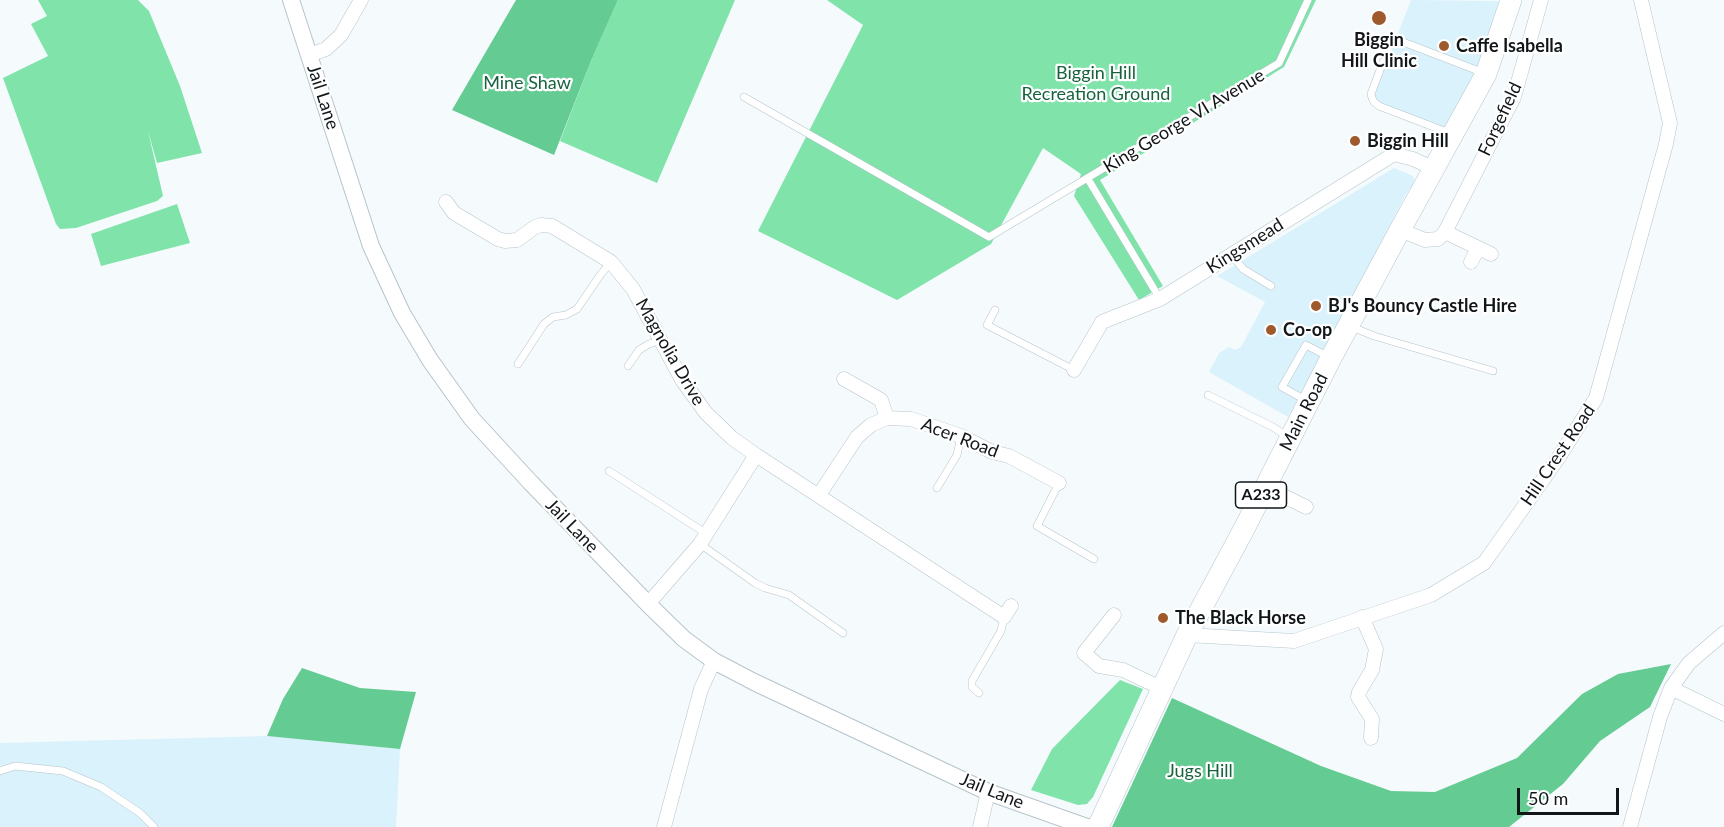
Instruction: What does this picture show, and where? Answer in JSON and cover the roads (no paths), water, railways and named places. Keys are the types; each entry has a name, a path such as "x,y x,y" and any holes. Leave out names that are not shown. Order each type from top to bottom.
{"main road":[{"name":"Main Road","path":"1098,827 1187,635 1331,358 1486,74 1511,0"}],"street":[{"name":"Jail Lane","path":"291,0 371,246 402,313 430,360 472,419 531,483 648,604 684,639 714,661 764,687 988,792 1087,827"},
{"path":"309,55 326,50 341,35 362,0"},
{"name":"Forgefield","path":"1445,231 1514,97 1541,0"},
{"name":"Hill Crest Road","path":"1187,635 1294,640 1431,595 1484,563 1559,457 1596,398 1670,123 1641,0"},
{"name":"Kingsmead","path":"1074,370 1102,322 1160,299 1394,154 1413,159 1435,169"},
{"name":"Magnolia Drive","path":"446,202 454,213 498,239 517,240 535,227 547,225 556,228 611,262 633,289 682,380 706,413 732,438 819,495 1007,611"},
{"path":"1400,230 1425,240 1438,239 1445,231 1491,254"},
{"path":"1471,262 1478,248"},
{"path":"819,495 857,437 871,425 887,418 881,400 844,379"},
{"name":"Acer Road","path":"887,418 911,419 960,436 992,452 1010,456 1059,483"},
{"path":"648,604 704,539 756,455"},
{"path":"1265,487 1306,507"},
{"path":"1114,615 1084,653 1099,666 1123,670 1161,688"},
{"path":"1362,617 1376,649 1372,670 1358,697 1372,719 1371,738"},
{"path":"1630,827 1659,717 1671,688 1689,663 1724,633"},
{"path":"664,827 701,689 714,661"},
{"path":"1671,688 1724,714"},
{"path":"980,827 988,792"}],"lane":[{"name":"King George VI Avenue","path":"1160,299 1088,179 1279,63 1308,0"},
{"path":"1398,40 1486,74"},
{"path":"1383,62 1371,94 1374,102 1378,106 1454,135"},
{"path":"744,98 989,237 1088,179"},
{"path":"1232,255 1243,269 1271,286"},
{"path":"518,364 544,324 553,317 566,315 577,309 611,262"},
{"path":"994,310 987,325 1074,370"},
{"path":"1349,326 1374,336 1493,370"},
{"path":"628,366 639,351 661,340"},
{"path":"1309,403 1282,387 1306,345 1331,358"},
{"path":"1208,395 1290,439"},
{"path":"937,488 957,455 960,436"},
{"path":"609,471 704,539 755,583 789,595 843,633"},
{"path":"1059,483 1037,526 1094,559"},
{"path":"979,693 972,687 972,681 1001,631 1007,611"},
{"path":"0,771 15,766 63,771 101,787 140,813 154,827"}],"place":[{"name":"Biggin Hill Clinic","path":"1379,18"},
{"name":"Caffe Isabella","path":"1444,46"},
{"name":"Biggin Hill","path":"1355,141"},
{"name":"BJ's Bouncy Castle Hire","path":"1316,306"},
{"name":"Co-op","path":"1271,330"},
{"name":"The Black Horse","path":"1163,618"}],"park label":[{"name":"Mine Shaw","path":"527,83"},
{"name":"Biggin Hill Recreation Ground","path":"1096,83"},
{"name":"Jugs Hill","path":"1200,771"}]}
